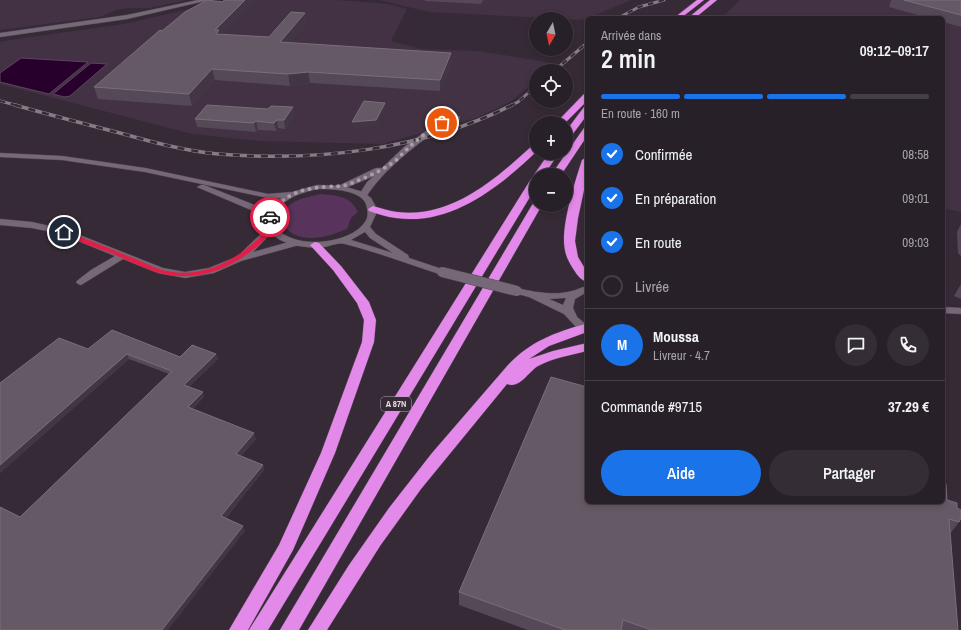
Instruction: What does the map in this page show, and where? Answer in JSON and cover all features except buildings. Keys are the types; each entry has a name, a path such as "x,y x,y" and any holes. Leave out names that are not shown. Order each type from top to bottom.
{"highway":[{"path":"680,16 701,0"},
{"path":"694,16 714,0"},
{"path":"567,116 585,98"},
{"path":"573,128 585,112"},
{"path":"561,168 585,133"},
{"path":"373,209 386,214 412,216 452,208 472,199 494,184 529,153"},
{"path":"585,166 576,207 570,247 573,259 579,271 585,276"},
{"name":"A 87N","path":"258,630 529,190"},
{"name":"A 87N","path":"289,630 533,212"},
{"path":"238,630 285,550 328,453 368,342 370,320 363,302 337,268 315,245"},
{"path":"317,630 343,586 387,521 427,468 466,422 533,350 551,340 585,329"},
{"path":"483,404 533,363 552,354 585,347"}],"street":[{"path":"0,35 120,18 206,0"},
{"path":"363,195 370,184 407,149 442,123"},
{"path":"0,155 62,158 145,170 268,196 294,194 316,188 340,187 364,178 392,163"},
{"path":"177,177 254,208 270,218"},
{"path":"294,194 282,200 274,208 270,218 272,228 281,237 296,243 315,245 343,240 356,234 366,227 372,218 373,209 370,202 363,195 340,187"},
{"path":"0,222 32,225 64,232 161,271 185,275 211,271 238,259 269,249 296,243"},
{"path":"366,227 373,236 415,264"},
{"path":"238,259 257,244 272,228"},
{"path":"343,240 442,272 532,294 554,296 575,294 585,290"},
{"path":"81,282 94,272 122,256"},
{"path":"532,294 567,312 574,321 585,328"},
{"path":"567,312 568,302 575,294"},
{"path":"945,304 961,306"},
{"path":"945,310 961,311"}],"shaded area":[{"path":"0,0 187,0 150,8 127,8 116,10 100,17 0,30"},
{"path":"228,0 337,0 389,4 407,9 391,41 422,49 479,51 547,62 549,64 529,64 529,87 510,102 476,118 382,144 258,141 192,134 0,84 0,42 124,24"},
{"path":"379,0 631,0 593,16 585,16 584,20 573,19 573,12 529,12 529,17 429,12"},
{"path":"740,0 961,0 961,212 946,209 945,216 945,16 723,16"},
{"path":"21,58 88,62 49,94 0,82 0,73"},
{"path":"91,63 107,64 70,96 64,97 53,94"},
{"path":"320,194 342,197 355,207 358,212 351,218 347,229 330,235 312,238 295,235 288,230 282,223 283,215 286,209 300,199"}],"railway":[{"path":"622,16 639,7 664,0"},
{"path":"562,64 585,45"},
{"path":"512,105 518,102 529,92"},
{"path":"0,101 19,106"},
{"path":"15,105 156,143 193,151 255,156 331,154 406,142 442,133 478,120 512,105"}],"way so far":[{"path":"270,217 274,208 282,200 294,194 316,188 328,186 340,187 350,184 392,163 407,149 442,123"}],"route":[{"path":"64,232 161,271 185,275 211,271 238,259 257,244 272,228 270,217"}]}
